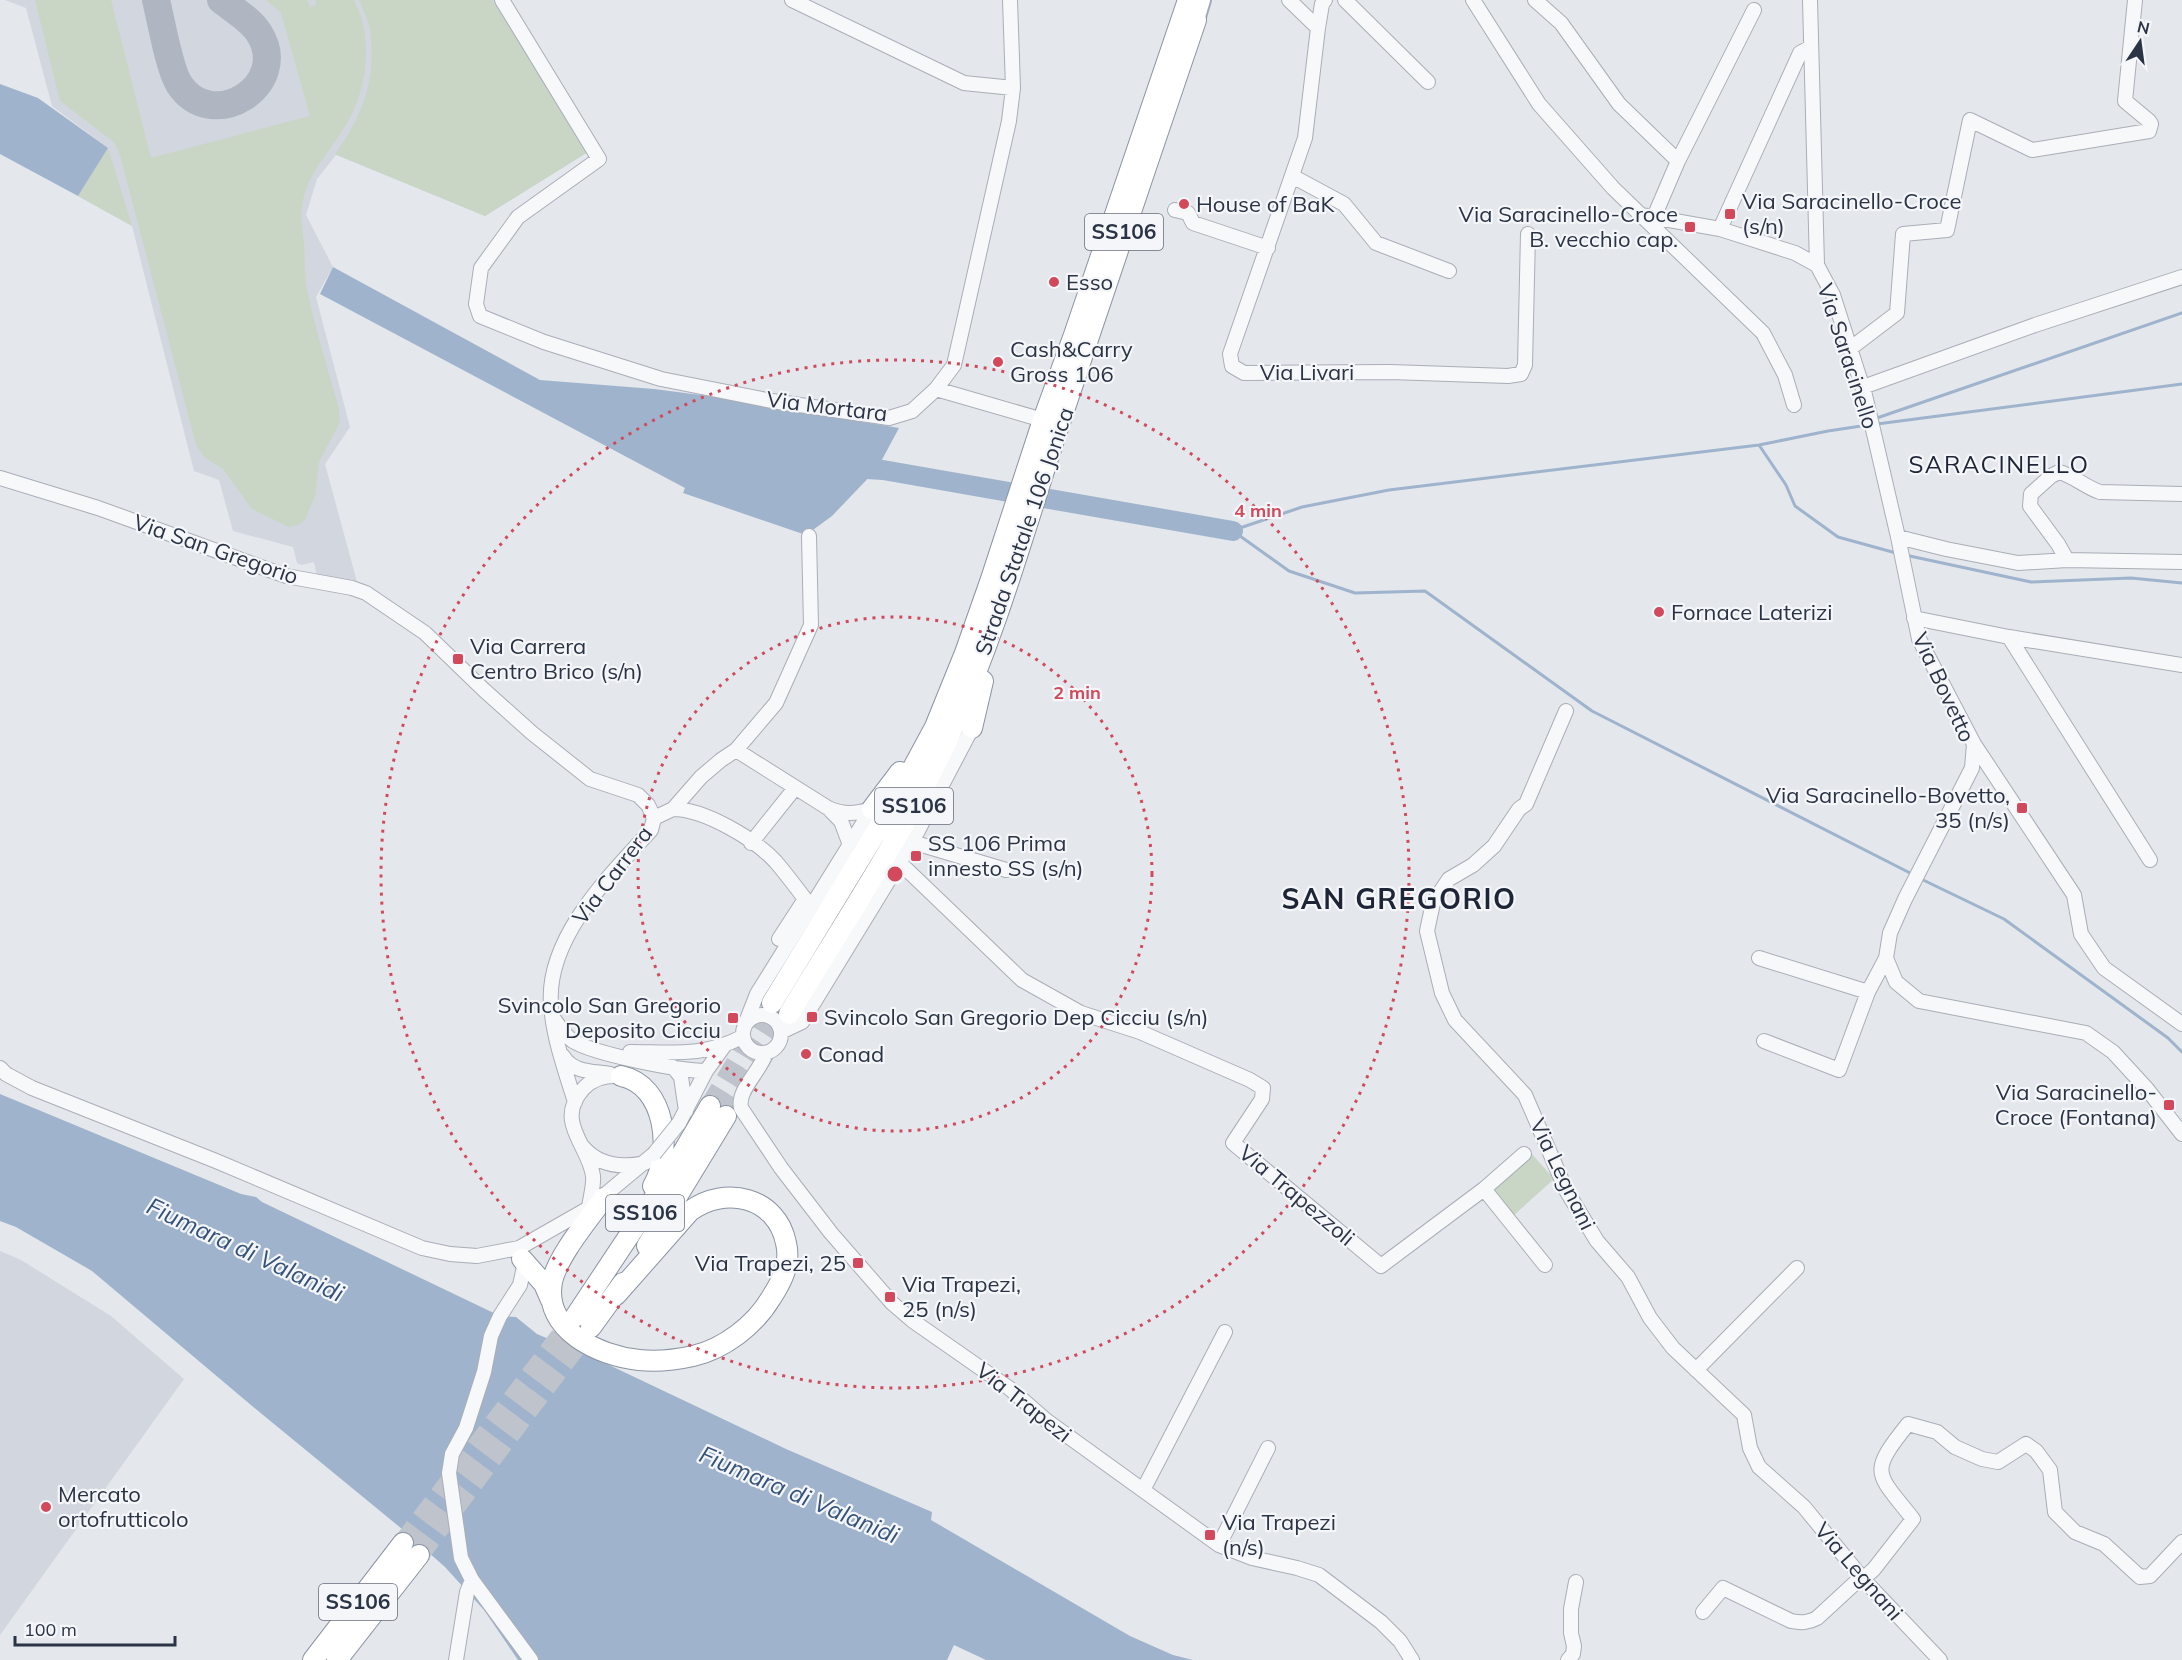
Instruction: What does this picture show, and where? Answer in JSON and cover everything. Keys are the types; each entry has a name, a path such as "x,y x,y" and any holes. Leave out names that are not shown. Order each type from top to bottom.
{"highway":[{"name":"Strada Statale 106 Jonica","path":"1045,442 1043,420 1189,12"},
{"name":"Strada Statale 106 Jonica","path":"772,1003 894,803 934,727 999,581 1189,12"},
{"name":"Strada Statale 106 Jonica","path":"785,1023 915,806 951,732 1001,607 999,581"},
{"path":"972,728 1001,607"},
{"path":"872,809 934,727"},
{"path":"596,1288 656,1182 663,1151 662,1131 654,1099 643,1085 621,1076"},
{"name":"SS106","path":"718,1111 689,1178 616,1295 583,1322 596,1288 672,1171 718,1111"},
{"path":"521,1254 544,1284 554,1313 567,1330 591,1345 614,1355 637,1360 666,1361 694,1356 715,1348 735,1336 767,1305 786,1269 788,1251 783,1233 779,1224 767,1210 751,1201 733,1197 706,1201 690,1211 616,1295"},
{"path":"551,1300 551,1284 555,1268 596,1203"},
{"name":"SS106","path":"314,1660 411,1549 337,1660"}],"main road":[{"path":"1189,12 1202,0"}],"street":[{"name":"Via Mortara","path":"502,0 599,159 518,217 481,268 476,304 480,316 544,342 661,379 772,401 889,418 912,411 936,388 954,365 1009,121 1013,88 1010,0"},
{"path":"792,0 964,82 1013,88"},
{"path":"1289,0 1318,28"},
{"name":"Via Livari","path":"1325,0 1322,4 1318,28 1305,138 1230,354 1232,366 1244,373 1390,372 1508,376 1521,374 1525,365 1527,234"},
{"path":"1345,0 1428,82"},
{"path":"1473,0 1539,104 1613,188 1647,216 1763,333 1785,375 1794,405"},
{"path":"1535,0 1561,23 1619,104 1678,161"},
{"path":"1810,0 1817,266"},
{"path":"1851,348 1897,313 1903,234 1947,230 1970,120 2032,150 2149,131 2151,124 2149,121 2125,101 2135,0"},
{"path":"1647,216 1678,161 1754,10"},
{"path":"1720,228 1800,52 1811,47"},
{"path":"1292,176 1344,204 1376,243 1449,271"},
{"path":"1174,210 1188,213 1193,223 1268,248"},
{"name":"Via Saracinello","path":"1647,216 1720,228 1795,253 1817,266 1833,295 1864,391 1905,569"},
{"path":"1864,391 2035,325 2182,277"},
{"path":"936,388 1043,420"},
{"path":"2067,560 2030,506 2031,494 2051,477 2060,472 2067,474 2100,492 2182,494"},
{"name":"Via San Gregorio","path":"0,478 108,511 286,576 352,588 366,593 425,633"},
{"path":"673,810 701,777 736,750 776,703 811,625 808,536"},
{"path":"1899,540 2018,563 2067,560 2182,562"},
{"name":"Via Bovetto","path":"1764,1041 1839,1070 1868,992 1886,958 1890,933 1972,768 1974,744 1919,639 1905,569"},
{"path":"1914,618 2009,637 2182,665"},
{"name":"Via Carrera","path":"425,633 532,733 590,779 638,795 648,805 654,818 651,830 599,887 563,943 551,987 550,1004 558,1044 575,1102 572,1123 593,1176 596,1203"},
{"path":"2009,637 2150,860"},
{"name":"Via Legnani","path":"1566,711 1526,804 1519,809 1494,846 1473,865 1449,879 1433,903 1426,931 1442,993 1455,1020 1525,1095 1566,1190 1597,1241 1628,1277 1650,1318 1673,1348 1744,1415 1750,1448 1760,1467 1804,1507 1863,1579 1940,1660"},
{"path":"746,1022 755,1015 767,1015 777,1022 802,1022 900,863 972,728"},
{"path":"1974,744 2074,895 2081,934 2104,968 2182,1024"},
{"path":"736,750 828,808 841,813 856,814 872,809"},
{"path":"751,843 795,788"},
{"path":"828,808 841,820 850,845"},
{"path":"654,818 673,810 686,809 730,829 774,861 805,899 779,939"},
{"path":"785,1023 778,1046 766,1053 748,1048 742,1037 757,994 872,809"},
{"path":"912,842 1006,870"},
{"name":"Via Trapezzoli","path":"900,863 1022,980 1081,1013 1140,1032 1250,1080 1263,1088 1263,1099 1233,1143 1381,1266 1484,1190"},
{"path":"1759,958 1868,992"},
{"path":"1886,958 1896,982 1919,1001 2086,1033 2113,1053 2147,1089 2182,1134"},
{"path":"554,1019 571,1040 585,1047 673,1067 706,1071"},
{"path":"607,1052 698,1052 724,1047 742,1037"},
{"path":"558,1044 567,1062 576,1069 621,1076"},
{"path":"0,1068 6,1074 32,1088 216,1161 422,1248 450,1254 477,1256 521,1254 596,1203 651,1158 682,1118 706,1071 724,1047"},
{"path":"698,1052 703,1055 706,1071"},
{"name":"Via Trapezi","path":"766,1053 762,1065 743,1091 740,1099 741,1108 781,1168 838,1242 892,1303 913,1321 1001,1382 1047,1421 1220,1545 1252,1558 1319,1575 1381,1622 1400,1641 1412,1660"},
{"path":"673,1067 681,1077 682,1118"},
{"path":"575,1102 583,1090 594,1081 607,1076 621,1076"},
{"path":"579,1144 595,1158 618,1167 651,1158"},
{"path":"1524,1154 1484,1190 1545,1265"},
{"path":"521,1254 524,1268 520,1286 500,1316 491,1336 484,1372 466,1428 452,1454 449,1473 461,1558 470,1586 531,1660"},
{"path":"1696,1370 1797,1268"},
{"path":"1143,1490 1225,1332"},
{"path":"1704,1612 1723,1588 1791,1621 1810,1622 1855,1583 1863,1579 1888,1552 1913,1519 1882,1479 1880,1466 1895,1440 1908,1424 1936,1432 1955,1447 1982,1459 1998,1462 2026,1444 2036,1450 2050,1470 2055,1512 2075,1532 2104,1544 2140,1577 2150,1576 2182,1542"},
{"path":"1220,1545 1268,1448"},
{"path":"1568,1660 1573,1654 1574,1646 1571,1633 1571,1609 1576,1582"},
{"path":"456,1660 470,1586"}],"shaded area":[{"path":"5,0 494,0 588,152 485,216 336,155 317,179 306,215 333,267 316,297 350,427 325,464 357,582 317,576 314,562 301,565 297,563 293,547 233,531 219,480 194,471 132,226 78,196 108,148 52,106 26,8"},
{"name":"Mercato ortofrutticolo","path":"0,1251 21,1260 111,1316 184,1379 0,1635"}],"green space":[{"path":"35,0 111,0 151,158 310,116 281,13 266,0 307,0 310,7 316,5 315,0 354,0 361,16 366,49 362,84 351,116 307,186 301,211 307,289 339,409 340,422 319,462 315,496 305,520 298,525 289,527 252,509 223,469 205,458 196,445 120,155 114,142 60,101"},
{"path":"359,0 492,0 588,152 485,216 335,154 360,111 369,81 372,48 370,31"},
{"path":"108,148 132,226 78,196"},
{"path":"1532,1154 1554,1179 1513,1216 1492,1188"}],"water":[{"path":"0,84 38,98 108,148 78,196 0,154"},
{"path":"333,267 540,380 654,389 724,398 899,428 877,469 832,516 806,535 683,493 685,488 320,294"},
{"name":"Fiumara di Valanidi","path":"0,1094 241,1194 256,1197 262,1202 500,1316 516,1317 537,1334 607,1364 786,1449 932,1512 931,1520 1130,1636 1173,1655 1193,1660 986,1660 954,1645 947,1660 518,1660 484,1610 445,1567 402,1529 92,1271 16,1227 0,1221"}],"waterway":[{"path":"1874,419 2182,313"},
{"path":"1877,424 2182,384"},
{"path":"1234,530 1302,507 1389,490 1759,445 1868,425"},
{"path":"1759,445 1786,485 1795,506 1838,537 1896,553"},
{"path":"851,468 883,470 1233,531"},
{"path":"1233,531 1289,571 1355,593 1425,591 1592,711 1914,875"},
{"path":"1905,555 2031,582 2131,578 2182,583"},
{"path":"1919,878 2004,919 2168,1038 2182,1052"}],"taxiway":[{"path":"156,0 175,77 193,99 210,105 228,104 244,97 257,85 265,70 266,52 256,28 221,0"}],"tunnel":[{"path":"710,1106 772,1003"},
{"path":"726,1116 789,1014"},
{"path":"403,1543 575,1317"},
{"path":"419,1555 591,1327"}],"place":[{"name":"House of BaK","path":"1184,204"},
{"name":"Via Saracinello-Croce (s/n)","path":"1730,214"},
{"name":"Via Saracinello-Croce B. vecchio cap.","path":"1690,227"},
{"name":"Esso","path":"1054,282"},
{"name":"Cash&Carry Gross 106","path":"998,362"},
{"name":"Fornace Laterizi","path":"1659,612"},
{"name":"Via Carrera Centro Brico (s/n)","path":"458,659"},
{"name":"Via Saracinello-Bovetto, 35 (n/s)","path":"2022,808"},
{"name":"SS 106 Prima innesto SS (s/n)","path":"916,856"},
{"name":"Svincolo San Gregorio Dep Cicciu (s/n)","path":"812,1017"},
{"name":"Svincolo San Gregorio Deposito Cicciu","path":"733,1018"},
{"name":"Conad","path":"806,1054"},
{"name":"Via Saracinello- Croce (Fontana)","path":"2169,1105"},
{"name":"Via Trapezi, 25","path":"858,1263"},
{"name":"Via Trapezi, 25 (n/s)","path":"890,1297"},
{"name":"Mercato ortofrutticolo","path":"46,1507"},
{"name":"Via Trapezi (n/s)","path":"1210,1535"}],"district":[{"name":"SARACINELLO","path":"1999,465"},
{"name":"SAN GREGORIO","path":"1399,899"}]}
